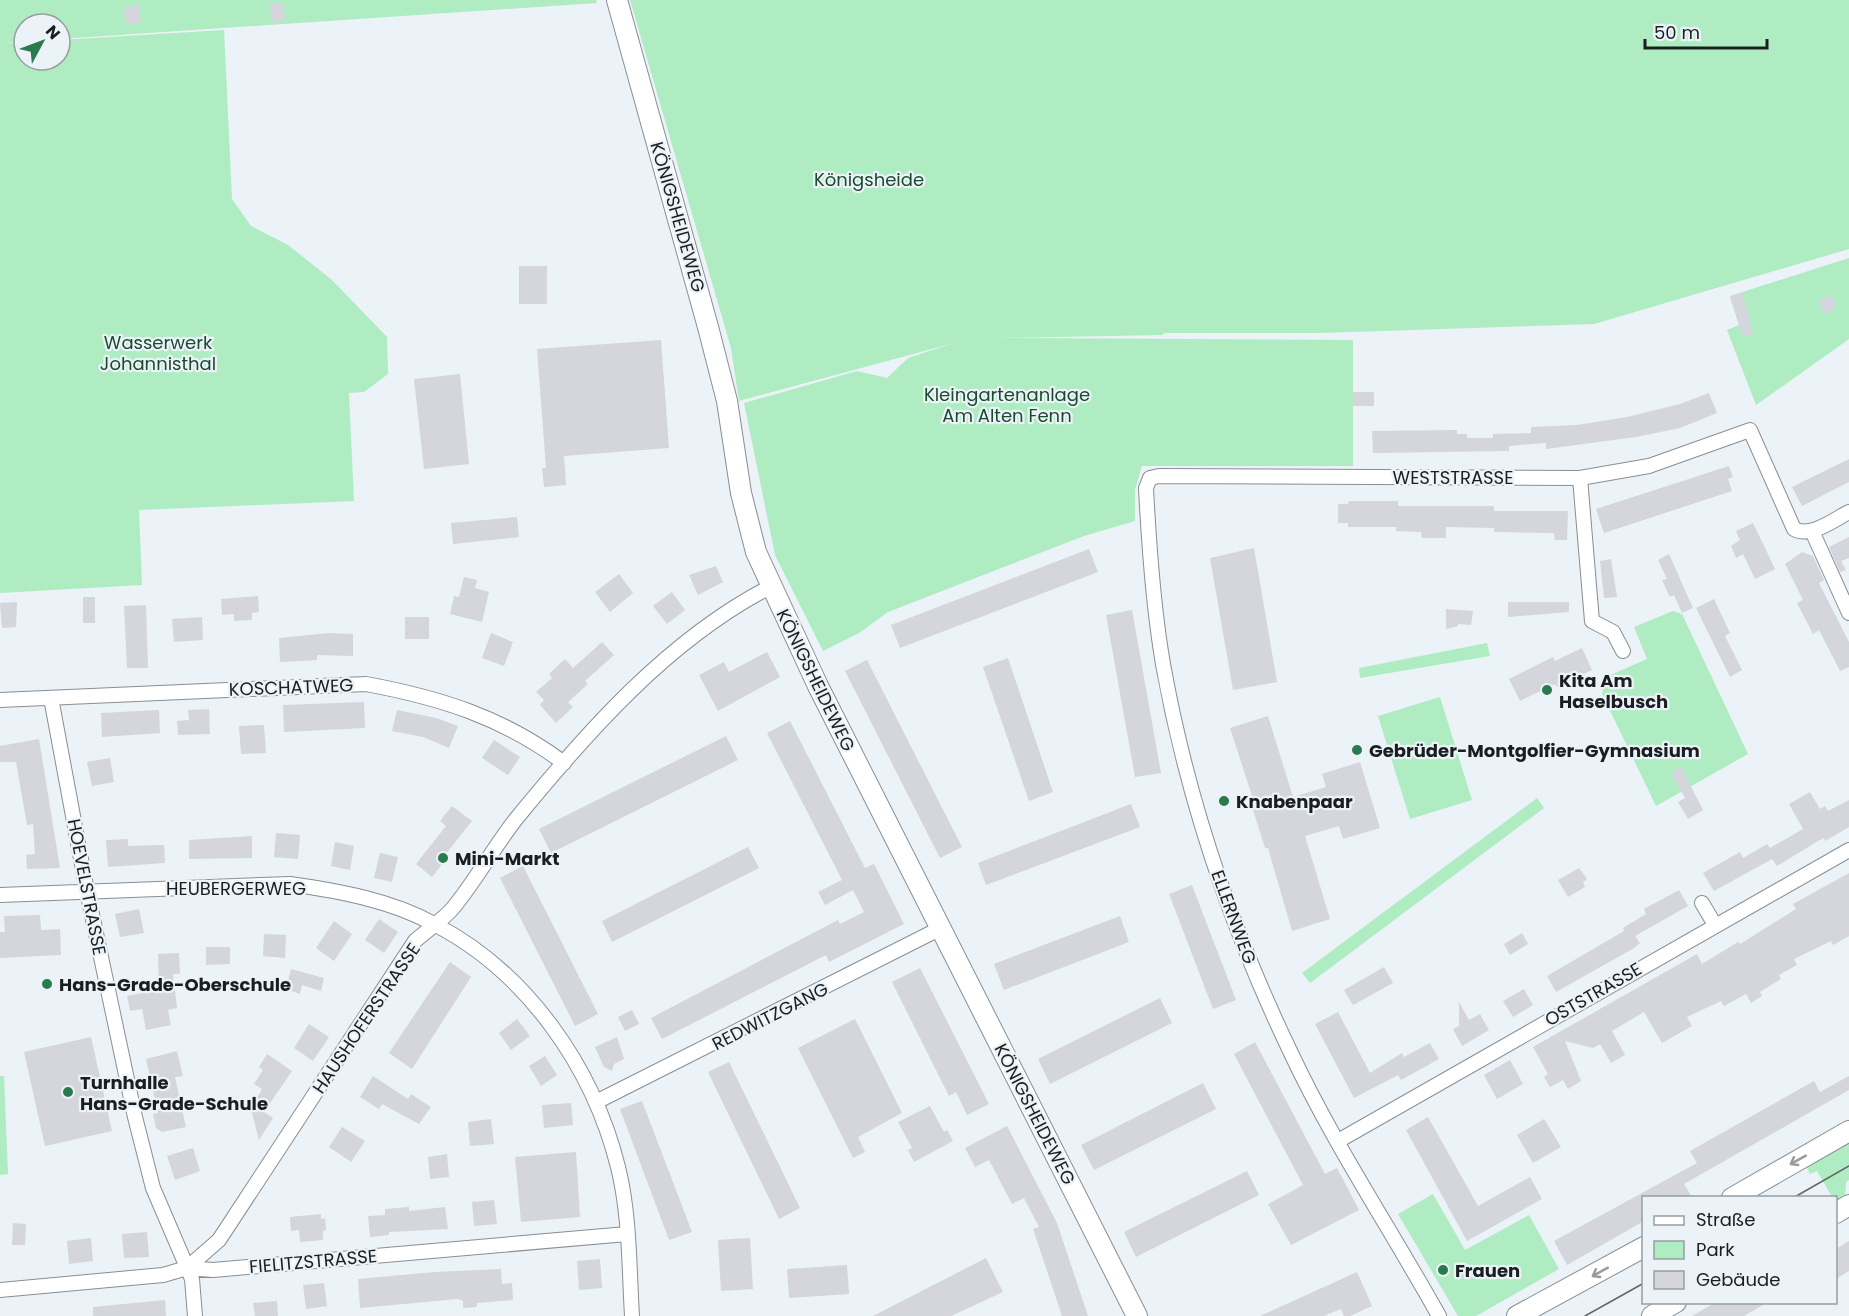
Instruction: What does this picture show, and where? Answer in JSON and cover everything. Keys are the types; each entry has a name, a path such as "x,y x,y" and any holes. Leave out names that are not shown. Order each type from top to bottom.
{"street":[{"name":"KÖNIGSHEIDEWEG","path":"617,0 708,327 727,401 748,524 770,587 1137,1316"},
{"name":"WESTSTRASSE","path":"1150,478 1159,476 1580,478 1649,466 1749,430 1794,529 1800,532 1812,531"},
{"name":"ELLERNWEG","path":"1150,478 1146,488 1151,575 1163,663 1202,826 1233,920 1290,1053 1439,1316"},
{"path":"1580,478 1592,621 1613,632 1623,651"},
{"path":"1849,512 1812,531 1849,613"},
{"name":"HAUSHOFERSTRASSE","path":"187,1268 219,1240 415,941 452,909 516,820 564,763 614,709 670,657 743,601 770,587"},
{"name":"KOSCHATWEG","path":"0,700 366,684 423,694 465,709 512,729 564,763"},
{"name":"HOEVELSTRASSE","path":"51,698 87,891 135,1118 151,1178 192,1279 195,1316"},
{"name":"OSTSTRASSE","path":"1338,1141 1849,850"},
{"name":"HEUBERGERWEG","path":"0,895 290,884 328,889 382,902 435,924 487,959 533,1003 570,1052 598,1101 618,1167 627,1234 632,1316"},
{"path":"1702,903 1714,925"},
{"name":"REDWITZGANG","path":"598,1101 941,928"},
{"path":"1734,1196 1849,1131"},
{"name":"FIELITZSTRASSE","path":"0,1290 163,1275 187,1268 225,1269 627,1234"},
{"path":"1517,1316 1642,1248"},
{"path":"1652,1316 1673,1304"}],"green space":[{"name":"Wasserwerk Johannisthal","path":"0,0 596,0 597,3 72,38 72,12 12,12 12,43 2,43 12,43 12,72 72,72 72,39 224,30 232,199 251,226 288,245 332,280 387,337 388,374 364,392 349,393 354,501 139,510 142,585 0,593"},
{"path":"630,0 1849,0 1849,249 1594,324 1321,333 1164,333 1163,335 996,338 1353,340 1353,466 1142,466 1135,490 1135,521 1084,536 888,612 859,633 823,651 775,555 744,403 857,371 887,378 908,358 954,343 739,401 731,348"},
{"path":"1849,258 1849,339 1756,405 1727,330 1739,325 1730,296"},
{"path":"1673,611 1682,614 1748,754 1656,806 1602,694 1606,677 1647,659 1634,627"},
{"path":"1487,643 1490,656 1360,678 1359,668"},
{"path":"1440,697 1472,800 1410,819 1378,716"},
{"path":"1537,798 1544,808 1310,983 1302,973"},
{"path":"0,1076 4,1076 8,1174 0,1175"},
{"path":"1849,1136 1849,1180 1846,1182 1845,1198 1837,1202 1837,1196 1831,1196 1817,1171 1810,1174 1804,1162"},
{"path":"1433,1194 1465,1250 1529,1215 1559,1269 1476,1316 1458,1316 1398,1214"}],"building":[{"path":"270,3 283,3 285,20 271,22"},
{"path":"139,5 141,23 126,24 124,7"},
{"path":"519,266 547,266 547,304 519,304"},
{"path":"1742,292 1753,334 1743,337 1730,297"},
{"path":"1831,295 1837,307 1824,314 1818,301"},
{"path":"661,340 669,448 564,456 566,485 544,487 542,468 546,468 537,349"},
{"path":"460,374 469,464 424,469 414,379"},
{"path":"1353,392 1374,392 1374,406 1353,406"},
{"path":"1709,393 1717,413 1680,428 1636,437 1546,449 1546,443 1509,446 1509,451 1373,453 1372,431 1457,430 1457,434 1467,434 1467,438 1493,438 1493,434 1531,433 1531,427 1577,425 1627,417 1680,404"},
{"path":"1849,459 1849,482 1802,506 1792,487"},
{"path":"1729,466 1733,477 1728,479 1732,491 1604,533 1596,509"},
{"path":"1349,501 1398,501 1398,506 1494,506 1494,511 1568,511 1567,540 1555,540 1554,533 1494,532 1494,528 1446,527 1446,538 1422,538 1421,532 1396,531 1396,527 1348,527 1348,523 1338,523 1338,504 1348,504"},
{"path":"517,517 519,537 453,544 451,523"},
{"path":"1753,523 1775,569 1755,579 1743,554 1736,558 1731,546 1740,540 1736,531"},
{"path":"1849,537 1849,558 1841,561 1846,570 1840,572 1829,547"},
{"path":"1254,548 1277,682 1233,690 1210,558"},
{"path":"1089,549 1098,572 900,648 891,625"},
{"path":"1802,552 1813,556 1824,580 1819,583 1849,642 1849,667 1840,671 1819,630 1813,634 1797,603 1803,600 1785,564"},
{"path":"1669,554 1693,608 1682,613 1674,595 1670,597 1662,580 1667,579 1658,560"},
{"path":"1611,559 1617,597 1604,598 1600,561"},
{"path":"716,566 723,582 698,595 689,575"},
{"path":"619,574 633,593 610,612 595,592"},
{"path":"464,577 477,580 475,588 489,592 482,622 450,614 454,596 459,597"},
{"path":"672,592 685,610 667,624 653,606"},
{"path":"258,596 259,612 252,613 252,620 234,621 234,614 222,615 221,599"},
{"path":"83,597 95,597 95,623 83,623"},
{"path":"1714,599 1730,633 1725,636 1742,670 1730,677 1696,608"},
{"path":"17,602 16,627 2,628 0,603"},
{"path":"1508,602 1569,602 1569,612 1508,617"},
{"path":"146,605 148,668 127,668 124,606"},
{"path":"1446,609 1473,611 1471,625 1458,624 1458,626 1446,629"},
{"path":"1132,610 1161,773 1135,777 1106,615"},
{"path":"202,617 203,640 174,642 172,619"},
{"path":"405,617 429,617 429,639 405,639"},
{"path":"329,633 353,634 353,656 317,655 317,660 280,662 279,638"},
{"path":"491,633 513,642 504,666 482,658"},
{"path":"602,642 614,655 585,681 588,684 568,702 573,707 556,723 540,705 544,700 536,692 552,678 549,674 565,659 573,668"},
{"path":"1582,648 1592,670 1520,701 1509,679 1553,657 1555,661"},
{"path":"767,652 780,677 718,711 699,675 724,662 729,672"},
{"path":"1008,658 1053,792 1029,801 983,667"},
{"path":"867,660 962,847 940,858 845,671"},
{"path":"364,702 365,728 284,732 283,705"},
{"path":"209,709 210,734 178,735 177,721 189,720 188,710"},
{"path":"159,710 160,733 102,737 101,713"},
{"path":"397,710 436,718 458,726 449,748 423,737 392,731"},
{"path":"1268,716 1293,797 1326,787 1322,774 1360,762 1380,828 1343,839 1339,826 1305,836 1330,919 1292,931 1268,848 1265,848 1253,810 1256,808 1230,728"},
{"path":"790,721 865,868 874,864 904,924 829,962 826,955 662,1039 651,1018 838,920 840,924 864,912 853,890 825,905 818,892 842,880 767,733"},
{"path":"264,725 266,753 241,754 239,726"},
{"path":"726,736 738,760 551,853 539,829"},
{"path":"39,739 60,868 27,869 26,855 35,854 33,824 27,825 16,762 0,762 0,746"},
{"path":"494,740 520,757 508,775 482,758"},
{"path":"110,758 114,782 92,786 87,762"},
{"path":"1681,767 1703,810 1688,819 1678,802 1685,798 1671,773"},
{"path":"1810,792 1820,809 1825,806 1828,811 1849,800 1849,827 1825,841 1824,838 1818,841 1777,866 1772,859 1714,891 1703,873 1740,852 1743,858 1767,844 1770,848 1803,829 1789,804"},
{"path":"1131,804 1140,827 986,885 978,863"},
{"path":"452,806 472,821 445,855 448,857 432,877 416,864 446,826 440,821"},
{"path":"276,833 300,835 298,859 274,857"},
{"path":"252,836 252,858 189,859 189,840"},
{"path":"128,839 128,846 164,845 165,863 108,867 106,840"},
{"path":"335,842 354,846 350,870 331,866"},
{"path":"748,847 759,868 612,942 602,921"},
{"path":"380,853 398,857 392,882 374,878"},
{"path":"523,866 598,1014 575,1026 500,878"},
{"path":"1579,868 1587,879 1583,882 1585,887 1568,897 1558,880"},
{"path":"1849,873 1849,936 1833,945 1831,941 1794,959 1797,965 1779,975 1781,979 1760,992 1762,996 1751,1003 1746,994 1724,1006 1721,1001 1687,1017 1692,1026 1662,1043 1644,1012 1612,1031 1625,1055 1611,1063 1600,1044 1593,1048 1565,1041 1581,1081 1568,1089 1563,1080 1550,1087 1544,1077 1548,1074 1533,1047 1697,954 1702,964 1738,942 1740,944 1796,909 1793,904"},
{"path":"1192,885 1236,1000 1213,1009 1169,894"},
{"path":"1679,890 1688,906 1635,936 1640,943 1634,948 1556,992 1547,976 1624,931 1623,928 1646,914 1644,909"},
{"path":"139,909 144,933 120,937 115,914"},
{"path":"40,915 41,930 60,929 61,955 0,958 0,932 5,932 4,916"},
{"path":"1120,916 1129,942 1004,990 994,964"},
{"path":"379,919 398,932 384,953 365,940"},
{"path":"334,921 352,934 334,961 316,948"},
{"path":"1522,933 1528,944 1510,955 1504,944"},
{"path":"264,934 286,935 285,958 263,956"},
{"path":"206,947 230,947 230,964 206,965"},
{"path":"179,953 180,974 173,974 177,1008 168,1010 171,1025 146,1030 142,1009 130,1011 127,996 159,990 158,954"},
{"path":"450,962 471,977 412,1069 389,1053"},
{"path":"1384,967 1393,983 1353,1005 1344,990"},
{"path":"920,968 989,1104 967,1115 956,1092 949,1096 892,982"},
{"path":"291,969 324,978 321,991 302,985 300,994 286,989"},
{"path":"1524,989 1533,1005 1513,1017 1503,1001"},
{"path":"1160,998 1172,1023 1050,1084 1038,1059"},
{"path":"1459,1002 1469,1020 1480,1014 1489,1030 1462,1046 1453,1029 1459,1026"},
{"path":"632,1010 639,1024 625,1031 618,1017"},
{"path":"1338,1012 1370,1073 1402,1053 1404,1057 1430,1043 1439,1059 1401,1080 1398,1075 1354,1098 1315,1024"},
{"path":"517,1019 530,1036 511,1050 499,1033"},
{"path":"855,1019 902,1113 858,1137 865,1152 853,1158 798,1048"},
{"path":"309,1024 329,1037 313,1061 294,1048"},
{"name":"Turnhalle Hans-Grade-Schule","path":"91,1037 112,1131 45,1146 24,1052"},
{"path":"617,1037 624,1059 614,1064 612,1071 604,1067 595,1047"},
{"path":"1255,1042 1325,1174 1337,1168 1359,1210 1291,1245 1268,1204 1303,1185 1234,1054"},
{"path":"177,1051 183,1076 175,1077 186,1127 162,1132 156,1128 153,1114 158,1113 146,1059"},
{"path":"267,1054 292,1071 264,1112 273,1118 259,1140 249,1102 253,1105 262,1089 254,1084 263,1070 259,1067"},
{"path":"545,1056 557,1075 541,1086 529,1066"},
{"path":"1510,1060 1523,1084 1497,1099 1484,1075"},
{"path":"729,1062 800,1208 779,1219 708,1072"},
{"path":"373,1076 408,1099 411,1094 431,1107 419,1124 382,1104 379,1109 360,1097"},
{"path":"1849,1076 1849,1090 1684,1184 1691,1196 1642,1196 1642,1222 1567,1265 1554,1241 1697,1163 1690,1151 1814,1081 1820,1092"},
{"path":"1203,1083 1216,1109 1094,1170 1081,1145"},
{"path":"642,1101 692,1232 669,1240 620,1109"},
{"path":"571,1103 573,1125 544,1128 542,1105"},
{"path":"930,1106 944,1132 947,1130 953,1141 914,1162 908,1150 912,1148 898,1122"},
{"path":"1428,1117 1478,1206 1530,1177 1542,1199 1467,1241 1406,1130"},
{"path":"491,1119 494,1144 470,1146 468,1122"},
{"path":"1544,1119 1561,1147 1533,1163 1517,1135"},
{"path":"1007,1126 1057,1223 1088,1316 1062,1316 1033,1229 1039,1227 1024,1198 1012,1204 989,1160 975,1167 965,1148"},
{"path":"342,1127 365,1141 351,1162 329,1147"},
{"path":"193,1148 200,1171 175,1180 167,1156"},
{"path":"576,1152 580,1217 521,1222 515,1157"},
{"path":"447,1154 449,1177 430,1179 428,1157"},
{"path":"1247,1171 1259,1195 1136,1257 1124,1232"},
{"path":"494,1200 497,1224 474,1226 472,1202"},
{"path":"409,1207 409,1211 445,1207 448,1229 389,1232 389,1235 370,1237 368,1216 385,1215 385,1209"},
{"path":"321,1214 321,1219 325,1218 326,1230 323,1231 323,1240 300,1242 299,1230 291,1231 290,1217"},
{"path":"13,1223 26,1224 25,1245 12,1245"},
{"path":"147,1232 149,1257 124,1258 122,1234"},
{"path":"91,1238 93,1261 69,1264 67,1241"},
{"path":"750,1238 753,1289 721,1291 718,1240"},
{"path":"1849,1241 1849,1271 1837,1278 1837,1248"},
{"path":"986,1258 1003,1292 951,1316 873,1316"},
{"path":"600,1259 602,1288 579,1290 577,1261"},
{"path":"847,1265 849,1294 789,1298 787,1269"},
{"path":"501,1269 502,1284 512,1283 513,1300 477,1303 477,1307 463,1308 463,1301 458,1299 360,1308 358,1279"},
{"path":"1357,1272 1372,1306 1350,1316 1344,1316 1341,1309 1324,1316 1260,1316"},
{"path":"324,1283 327,1306 306,1309 303,1285"},
{"path":"165,1300 166,1316 93,1316 93,1307"},
{"path":"277,1301 278,1316 255,1316 253,1303"},
{"path":"1713,1304 1765,1304 1744,1316 1692,1316"}],"tram line":[{"path":"1796,1196 1849,1166"},
{"path":"1585,1316 1642,1284"}],"place":[{"name":"Kita Am Haselbusch","path":"1547,690"},
{"name":"Gebrüder-Montgolfier-Gymnasium","path":"1357,750"},
{"name":"Knabenpaar","path":"1224,801"},
{"name":"Mini-Markt","path":"443,858"},
{"name":"Hans-Grade-Oberschule","path":"47,984"},
{"name":"Turnhalle Hans-Grade-Schule","path":"68,1092"},
{"name":"Frauen","path":"1443,1270"}],"park label":[{"name":"Königsheide","path":"869,179"},
{"name":"Kleingartenanlage Am Alten Fenn","path":"1007,404"}]}
